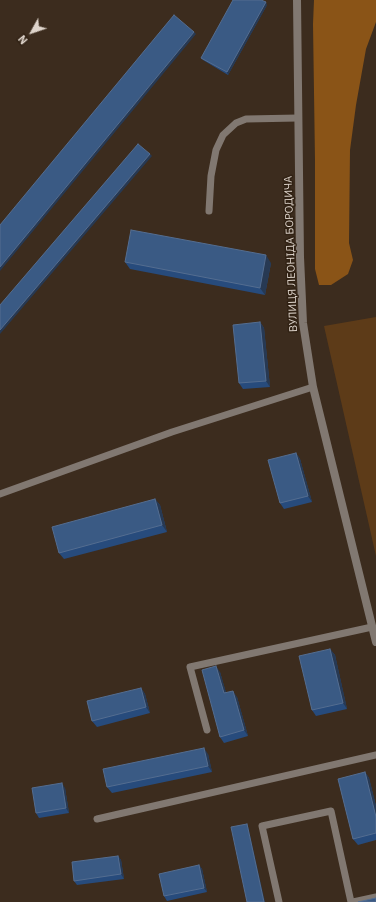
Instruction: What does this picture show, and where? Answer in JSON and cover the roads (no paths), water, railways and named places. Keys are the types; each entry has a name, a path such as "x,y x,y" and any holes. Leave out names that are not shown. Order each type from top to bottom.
{"street":[{"name":"ВУЛИЦЯ ЛЕОНІДА БОРОДИЧА","path":"297,0 300,257 303,323 313,387 376,642"}],"lane":[{"path":"209,211 211,176 216,150 223,135 236,122 246,119 298,118"},
{"path":"0,494 172,432 313,387"},
{"path":"207,730 190,666 372,627"},
{"path":"96,819 376,755"},
{"path":"279,902 262,826 331,811 352,902 376,897"}]}
